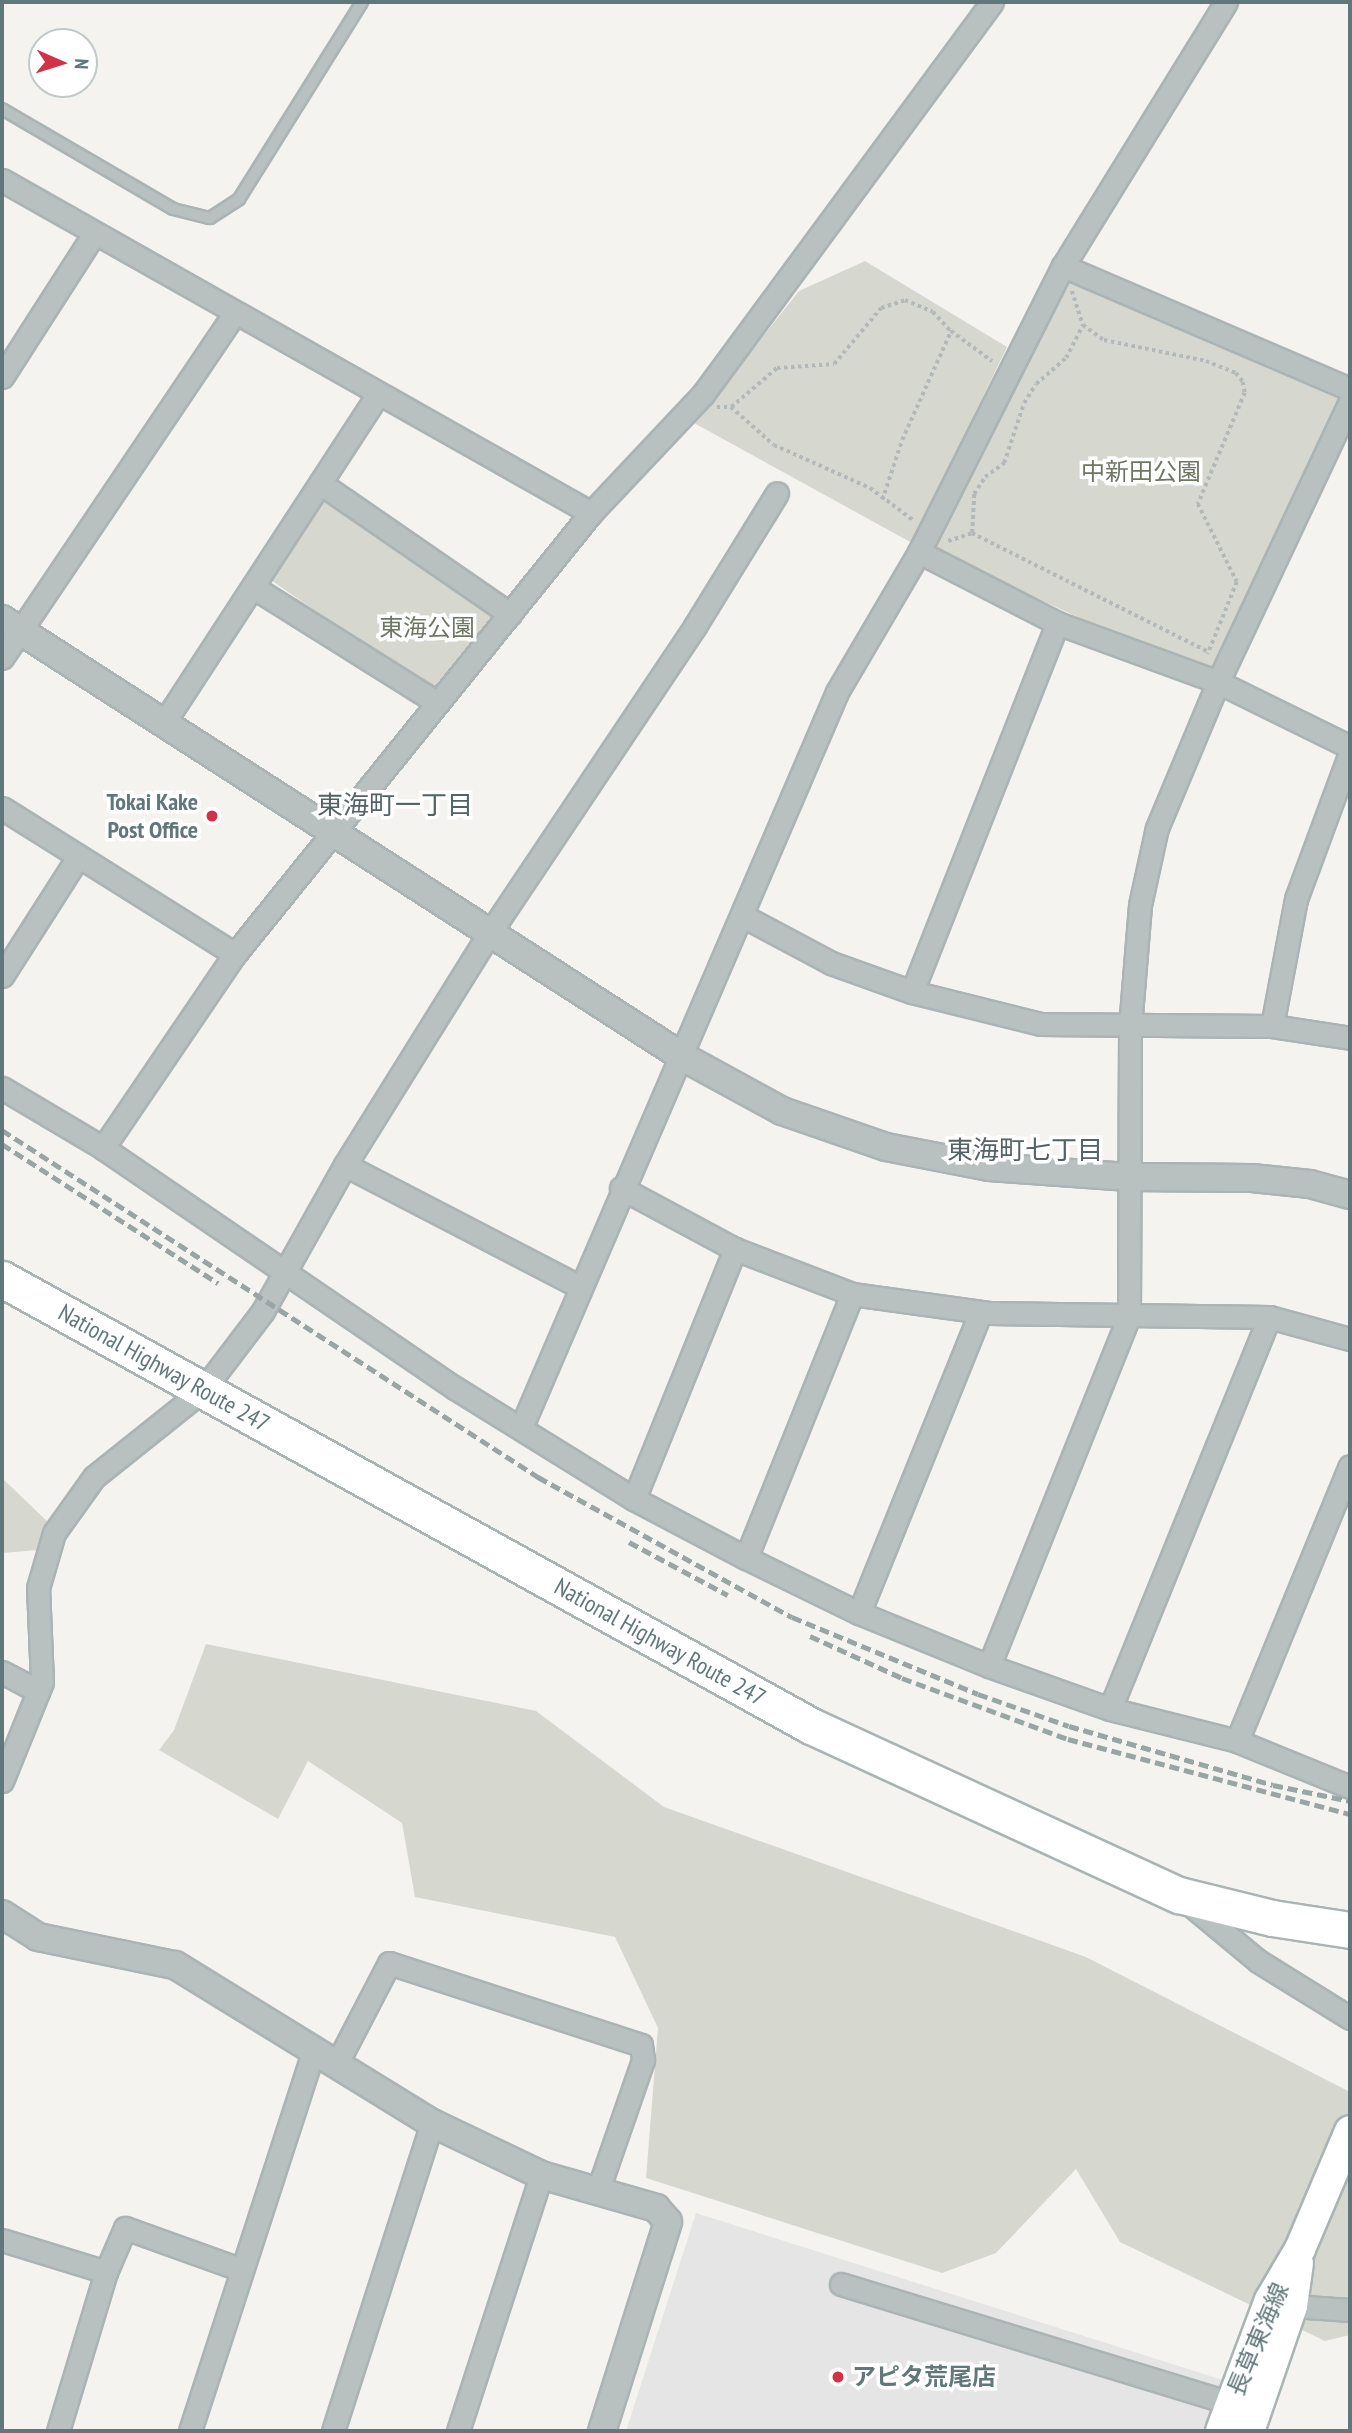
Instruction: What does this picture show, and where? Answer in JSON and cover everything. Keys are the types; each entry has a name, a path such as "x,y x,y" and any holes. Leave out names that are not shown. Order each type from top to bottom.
{"highway":[{"name":"National Highway Route 247","path":"2,1279 811,1726 1178,1895 1272,1918 1350,1930"}],"main road":[{"name":"長草東海線","path":"1221,2431 1270,2300 1300,2249 1350,2131"},
{"name":"長草東海線","path":"1249,2431 1292,2306 1300,2249"}],"street":[{"path":"103,1148 235,954 591,513 704,394 992,2"},
{"path":"521,1428 621,1188 683,1057 837,692 919,552 938,536 1008,373 1063,266 1226,2"},
{"path":"2,180 234,314 591,513"},
{"path":"2,377 93,234"},
{"path":"1063,266 1350,389"},
{"path":"2,659 11,625 234,314"},
{"path":"163,724 378,394"},
{"path":"989,1666 1129,1315 1130,1027 1140,905 1157,828 1218,682 1350,402"},
{"path":"320,484 510,614"},
{"path":"2,1781 38,1691 42,1669 38,1588 54,1534 94,1477 203,1390 263,1311 282,1271 345,1165 489,934 695,626 777,493"},
{"path":"919,552 1057,624 1218,682 1350,747"},
{"path":"253,587 438,702"},
{"path":"912,992 1057,624"},
{"path":"11,625 683,1057 782,1111 886,1147 989,1167 1129,1177 1252,1178 1310,1184 1350,1195"},
{"path":"1272,1026 1296,899 1350,753"},
{"path":"2,808 235,954"},
{"path":"2,976 78,857"},
{"path":"743,916 831,963 912,992 1040,1024 1130,1027 1272,1026 1350,1038"},
{"path":"2,1088 103,1148 282,1271 521,1428 634,1499 746,1558 859,1613 989,1666 1110,1709 1237,1741 1350,1787"},
{"path":"345,1165 580,1287"},
{"path":"621,1188 735,1249 852,1294 980,1313 1269,1317 1350,1339"},
{"path":"634,1499 735,1249"},
{"path":"746,1558 852,1294"},
{"path":"859,1613 980,1313"},
{"path":"1110,1709 1269,1317"},
{"path":"1237,1741 1350,1466"},
{"path":"2,1672 38,1691"},
{"path":"1178,1895 1258,1961 1350,2018"},
{"path":"2,1916 38,1937 175,1965 432,2123 541,2175 656,2208 668,2222 602,2431"},
{"path":"336,2065 389,1963 641,2045 643,2060 598,2190"},
{"path":"190,2431 313,2052"},
{"path":"333,2431 432,2123"},
{"path":"458,2431 541,2175"},
{"path":"58,2431 106,2272 125,2228 242,2270"},
{"path":"2,2242 106,2272"},
{"path":"841,2284 1231,2403"},
{"path":"1292,2306 1350,2311"}],"lane":[{"path":"2,109 173,209 210,218 239,199 362,2"}],"path":[{"path":"1063,266 1083,325 1104,340 1206,361 1236,373 1243,382 1245,393 1198,504 1237,582 1207,652"},
{"path":"704,394 717,407 731,407 777,368 834,364 881,308 905,300 933,312 950,331 1008,373"},
{"path":"972,533 974,494 985,477 1003,463 1024,403 1037,384 1066,358 1083,325"},
{"path":"882,500 902,440 950,331"},
{"path":"731,407 774,445 870,488 882,500 938,536 972,533 1207,652 1218,682"}],"shaded area":[{"name":"アピタ荒尾店","path":"696,2213 1226,2381 1208,2431 626,2431"}],"green space":[{"path":"865,261 1007,347 912,543 694,423 799,291"},
{"name":"中新田公園","path":"1063,266 1350,389 1218,682 935,551 932,542"},
{"name":"東海公園","path":"323,497 496,616 442,699 268,578"},
{"path":"2,1478 49,1523 38,1550 2,1553"},
{"path":"206,1644 536,1711 664,1807 1086,1957 1350,2092 1350,2335 1325,2341 1120,2242 1076,2169 996,2253 942,2273 646,2178 658,2028 615,1937 415,1897 402,1823 308,1761 278,1819 159,1750 174,1730"}],"railway":[{"path":"2,1130 538,1477 792,1617 978,1694 1069,1726 1273,1785 1350,1801"},
{"path":"2,1144 218,1283"},
{"path":"629,1542 728,1595"},
{"path":"810,1636 902,1678 1068,1739 1350,1814"}],"place":[{"name":"Tokai Kake Post Office","path":"212,816"},
{"name":"アピタ荒尾店","path":"838,2377"}],"district":[{"name":"東海町一丁目","path":"395,805"},
{"name":"東海町七丁目","path":"1025,1150"}]}
